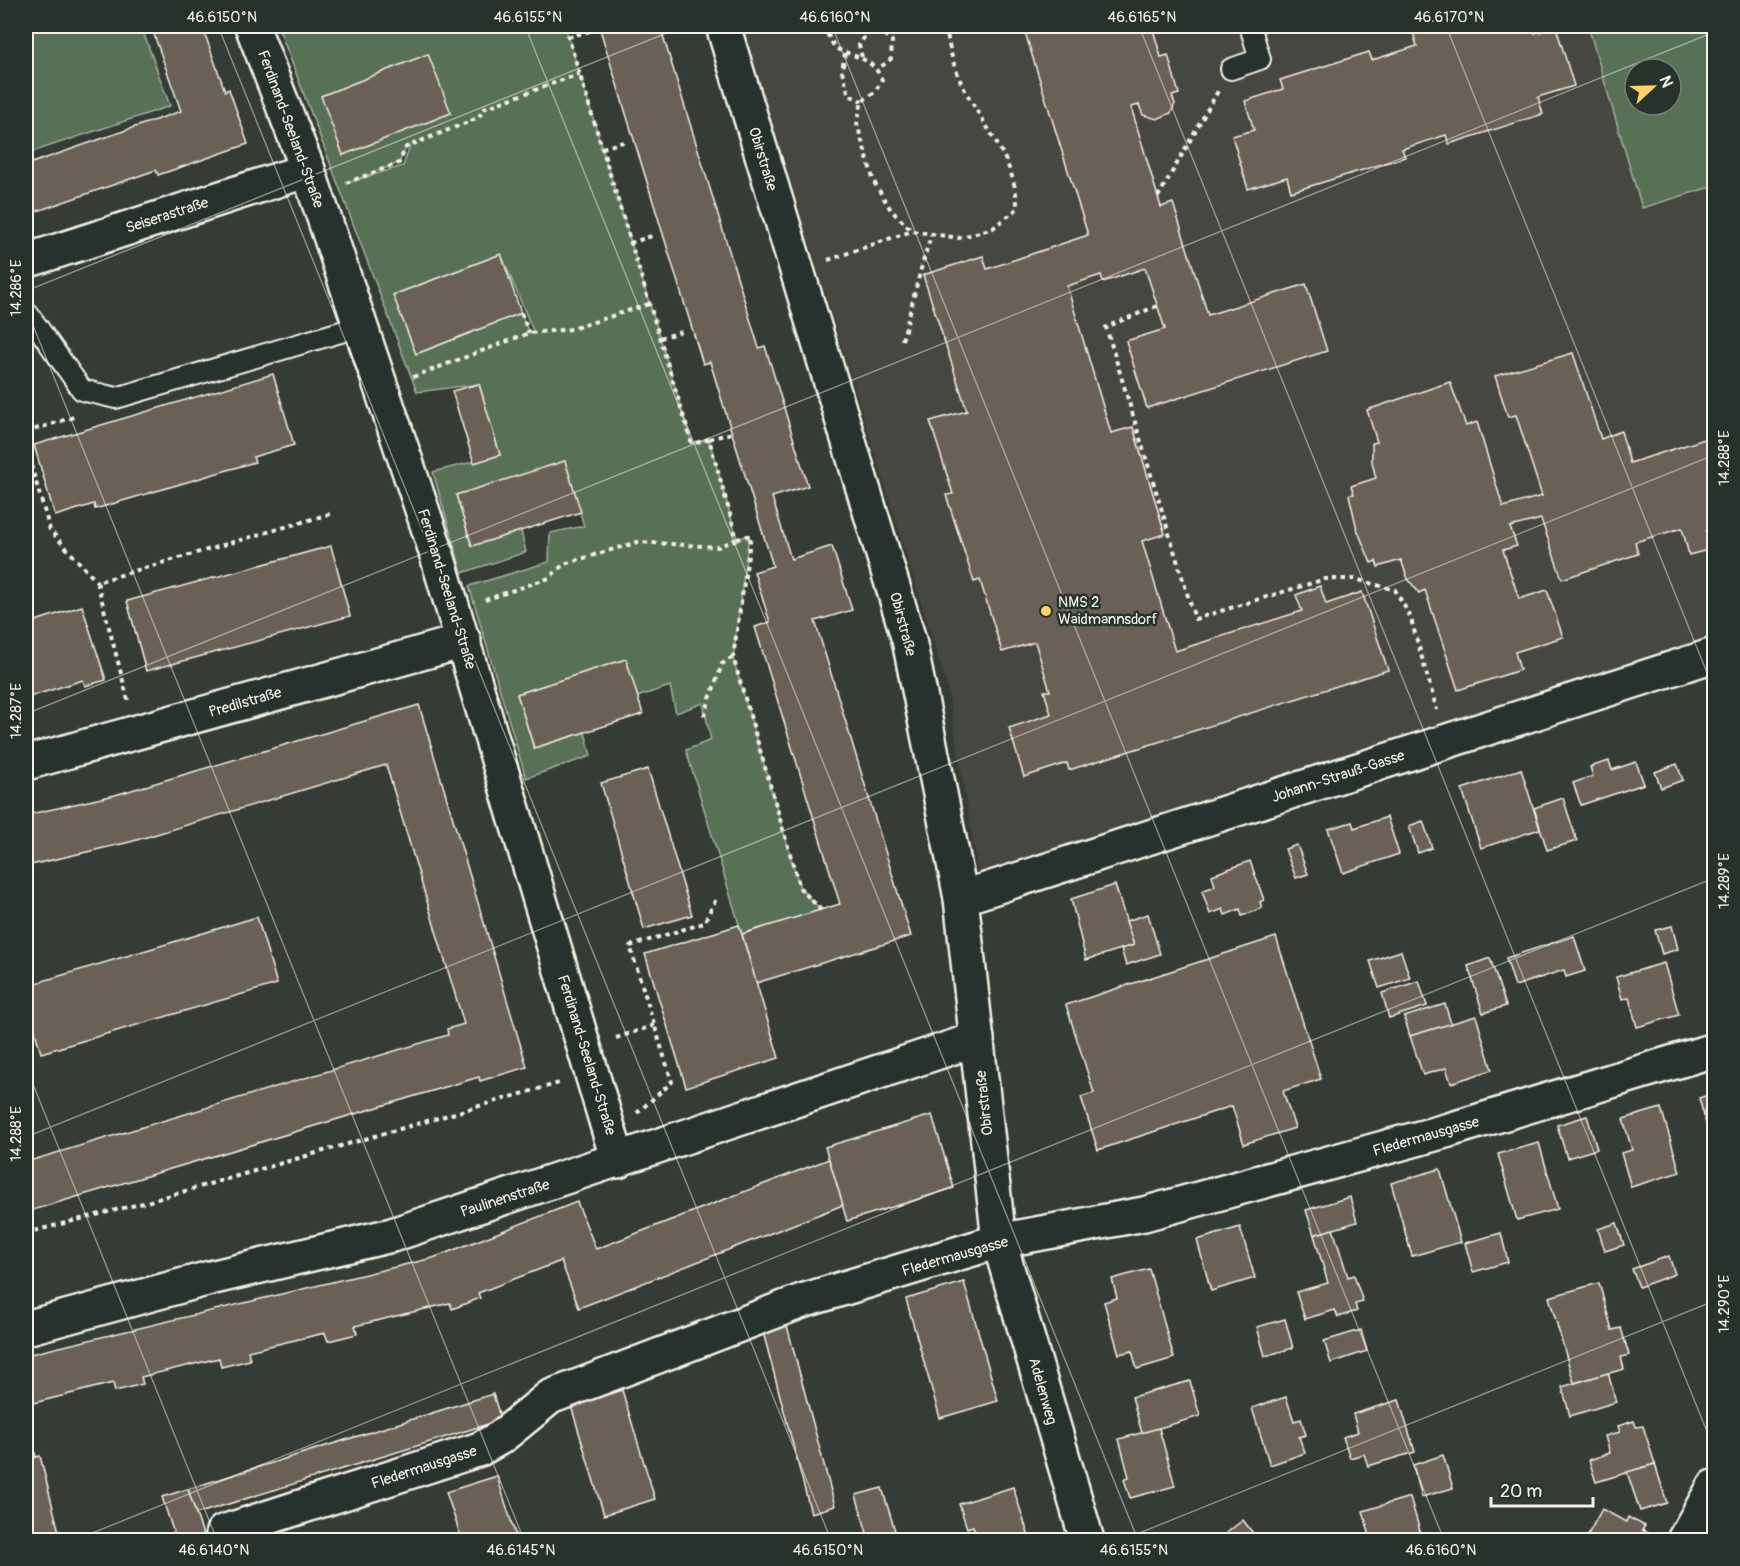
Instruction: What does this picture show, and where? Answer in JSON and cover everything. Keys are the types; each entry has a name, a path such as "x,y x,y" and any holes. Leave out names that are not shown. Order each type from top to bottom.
{"street":[{"name":"Ferdinand-Seeland-Straße","path":"252,26 312,182 454,610 615,1149"},
{"name":"Obirstraße","path":"723,26 909,640 961,897 999,1241"},
{"name":"Seiserastraße","path":"26,261 312,182"},
{"name":"Predilstraße","path":"26,763 464,641"},
{"name":"Johann-Strauß-Gasse","path":"961,897 1714,655"},
{"name":"Paulinenstraße","path":"26,1328 210,1278 392,1235 615,1149 977,1039"},
{"name":"Fledermausgasse","path":"223,1532 480,1449 501,1437 550,1397 801,1301 999,1241 1144,1214 1449,1130 1714,1050"},
{"name":"Adelenweg","path":"999,1241 1087,1540"},
{"path":"1684,1540 1714,1487"}],"lane":[{"path":"1231,69 1260,59 1250,26"},
{"path":"26,311 82,390 116,398 361,326"}],"path":[{"path":"565,26 692,444 732,433"},
{"path":"823,26 835,48 862,57 878,69 882,80 875,92 862,101 857,124 874,182 891,210 912,231"},
{"path":"796,271 912,231 959,238 993,228 1017,209 1018,189 1004,158 955,69 951,59 946,26"},
{"path":"568,38 594,30"},
{"path":"862,57 859,45 867,33 880,31 892,41 891,59 878,69"},
{"path":"845,52 842,71 849,95 862,101"},
{"path":"1158,198 1231,69"},
{"path":"312,182 399,162 406,147 478,118 485,108 579,74"},
{"path":"602,148 627,141"},
{"path":"902,340 917,289 922,261 932,234"},
{"path":"630,243 655,236"},
{"path":"382,389 529,333 572,328 649,304"},
{"path":"1158,306 1106,327 1195,619 1325,579 1356,579 1395,590 1410,616 1446,742"},
{"path":"521,313 529,333"},
{"path":"660,338 685,331"},
{"path":"709,439 737,539"},
{"path":"26,448 50,530 97,582 136,732"},
{"path":"97,582 333,513"},
{"path":"454,610 549,578 564,564 638,542 718,547 751,535 733,657 800,888 821,910"},
{"path":"704,716 722,664 733,657"},
{"path":"615,1149 672,1082 630,946 704,923 716,899"},
{"path":"585,1048 655,1024"},
{"path":"26,1233 147,1202 567,1080"}],"shaded area":[{"path":"742,26 1714,26 1714,641 978,873 947,686"}],"green space":[{"path":"26,26 141,26 170,106 26,154"},
{"path":"278,26 565,26 692,443 709,439 737,539 749,535 733,658 800,888 821,910 742,934 686,750 711,740 703,703 676,713 670,686 637,697 625,660 517,694 534,748 585,732 591,756 526,778 469,586 549,562 550,533 584,526 565,462 456,495 472,546 521,531 526,552 462,573 433,472 500,455 479,384 417,392","holes":["410,146 403,166 350,182 399,163 406,148","501,254 534,333 529,333 521,313 422,352 399,293"]},
{"path":"1588,26 1714,26 1714,186 1642,208"}],"building":[{"path":"151,26 202,26 225,91 229,89 248,144 158,175 156,170 26,215 26,165 181,111"},
{"path":"599,26 660,26 759,348 765,346 808,486 772,497 791,559 832,546 852,610 815,621 911,936 756,983 742,934 840,904 755,627 770,622 754,572 773,566 710,362 703,364"},
{"path":"1023,26 1152,26 1161,57 1168,55 1179,94 1172,96 1175,104 1171,113 1157,119 1143,115 1139,105 1131,107 1161,207 1173,203 1208,315 1306,284 1327,351 1147,408 1126,341 1165,329 1145,268 1103,282 1101,275 1067,286 1111,433 1133,427 1165,534 1142,541 1175,651 1302,611 1296,595 1320,586 1326,604 1362,592 1388,670 1069,770 1067,763 1024,777 1009,728 1051,714 1044,691 1050,691 1035,642 1002,652 980,580 974,582 946,495 953,494 930,421 967,411 923,275 983,256 987,269 1088,235"},
{"path":"1411,26 1533,26 1535,33 1556,27 1574,86 1538,97 1543,114 1449,144 1446,135 1402,149 1405,157 1291,192 1287,177 1248,189 1232,136 1254,130 1245,101 1283,89 1280,80 1369,52 1372,60 1417,46"},
{"path":"428,54 451,113 343,155 321,96"},
{"path":"501,254 521,313 416,354 393,295"},
{"path":"1573,353 1601,439 1621,431 1630,463 1714,436 1714,529 1706,531 1711,549 1689,555 1682,528 1635,542 1638,554 1562,579 1541,519 1510,527 1517,546 1503,550 1519,599 1547,590 1563,637 1515,652 1520,670 1458,690 1425,590 1419,593 1408,579 1401,560 1378,567 1376,561 1371,563 1357,529 1349,495 1354,494 1351,486 1376,478 1372,462 1372,443 1377,442 1367,410 1450,382 1466,426 1477,422 1503,507 1542,496 1516,415 1508,417 1495,376"},
{"path":"273,374 294,445 253,457 255,462 95,509 94,504 55,516 34,445"},
{"path":"479,384 500,455 474,463 452,391"},
{"path":"565,461 581,512 472,546 456,495"},
{"path":"331,546 350,616 146,671 127,601"},
{"path":"82,606 106,680 85,686 83,680 26,698 26,624"},
{"path":"626,659 643,714 534,748 517,694"},
{"path":"419,705 527,1067 480,1081 479,1077 26,1212 26,1162 448,1035 447,1029 464,1024 386,765 130,842 26,866 26,815 115,795"},
{"path":"1609,761 1612,770 1636,762 1644,784 1581,805 1573,783 1593,776 1590,767"},
{"path":"1677,764 1683,780 1661,788 1655,772"},
{"path":"648,769 692,915 644,929 601,783"},
{"path":"1521,769 1540,829 1481,848 1462,789"},
{"path":"1563,798 1577,841 1547,850 1534,808"},
{"path":"1387,817 1399,854 1343,873 1328,829 1352,822 1354,828"},
{"path":"1423,821 1432,848 1418,853 1409,826"},
{"path":"1297,845 1308,874 1296,878 1285,849"},
{"path":"1250,861 1264,900 1260,902 1262,908 1242,916 1240,909 1225,915 1223,909 1210,914 1202,891 1215,886 1212,875"},
{"path":"1115,885 1134,945 1086,960 1071,899"},
{"path":"1148,914 1160,954 1126,965 1121,949 1134,945 1126,921"},
{"path":"257,917 277,984 41,1053 26,999 26,986"},
{"path":"739,925 779,1058 686,1087 645,954"},
{"path":"1672,926 1678,949 1662,954 1655,930"},
{"path":"1574,936 1585,971 1566,977 1564,970 1515,986 1506,958"},
{"path":"1276,937 1321,1079 1283,1091 1295,1128 1244,1144 1232,1106 1098,1150 1081,1097 1094,1093 1066,1005"},
{"path":"1401,951 1410,978 1379,988 1370,961"},
{"path":"1490,958 1506,1006 1483,1013 1468,966"},
{"path":"1664,963 1679,1015 1637,1027 1629,998 1622,999 1616,977"},
{"path":"1419,981 1427,1006 1389,1018 1382,993"},
{"path":"1445,1004 1451,1024 1410,1036 1404,1017"},
{"path":"1476,1016 1492,1070 1451,1083 1446,1068 1423,1075 1410,1036"},
{"path":"1714,1093 1714,1152 1699,1098"},
{"path":"1661,1108 1680,1172 1631,1187 1621,1153 1632,1150 1623,1119"},
{"path":"932,1115 954,1188 847,1221 825,1147"},
{"path":"1587,1116 1597,1149 1567,1158 1557,1125"},
{"path":"1539,1143 1558,1209 1517,1220 1498,1154"},
{"path":"829,1159 843,1205 579,1308 561,1261 478,1293 480,1298 452,1309 450,1303 355,1326 357,1334 328,1341 325,1333 248,1351 250,1360 221,1367 219,1358 141,1377 143,1384 115,1391 113,1383 26,1405 26,1355 433,1258 577,1202 596,1249"},
{"path":"1440,1169 1461,1242 1412,1256 1391,1183"},
{"path":"1350,1197 1357,1222 1314,1235 1306,1210"},
{"path":"1617,1223 1624,1245 1605,1251 1598,1229"},
{"path":"1240,1227 1255,1278 1211,1291 1197,1240"},
{"path":"1333,1229 1348,1277 1354,1275 1363,1302 1355,1304 1357,1311 1338,1317 1335,1310 1305,1319 1296,1292 1328,1283 1314,1235"},
{"path":"1501,1233 1508,1262 1473,1272 1465,1243"},
{"path":"1669,1256 1675,1274 1639,1287 1632,1269"},
{"path":"1149,1269 1174,1358 1137,1369 1132,1351 1119,1354 1104,1302 1117,1298 1112,1279"},
{"path":"1714,1277 1714,1297 1707,1293"},
{"path":"964,1282 998,1401 940,1418 906,1299"},
{"path":"1599,1283 1612,1330 1621,1328 1629,1355 1621,1357 1624,1369 1574,1383 1549,1297"},
{"path":"1285,1319 1293,1348 1265,1356 1257,1327"},
{"path":"786,1322 835,1506 811,1513 762,1328"},
{"path":"1361,1330 1367,1351 1331,1363 1324,1341"},
{"path":"1608,1373 1616,1402 1570,1416 1562,1387"},
{"path":"1190,1381 1200,1416 1142,1433 1132,1397"},
{"path":"622,1390 655,1499 604,1515 571,1406"},
{"path":"493,1394 501,1420 196,1514 188,1489"},
{"path":"1286,1397 1294,1421 1301,1419 1306,1435 1299,1437 1305,1453 1270,1465 1252,1408"},
{"path":"1399,1400 1415,1452 1368,1466 1364,1454 1350,1458 1343,1437 1358,1432 1353,1414"},
{"path":"26,1414 36,1457 26,1460"},
{"path":"1634,1421 1636,1427 1643,1426 1655,1464 1596,1482 1589,1460 1610,1453 1605,1436 1620,1432 1618,1426"},
{"path":"1159,1428 1175,1486 1130,1498 1124,1479 1129,1477 1119,1439"},
{"path":"1443,1455 1453,1488 1422,1497 1413,1465"},
{"path":"40,1456 61,1540 26,1540 26,1460"},
{"path":"1655,1464 1667,1503 1640,1511 1627,1472"},
{"path":"497,1476 517,1540 462,1540 446,1492"},
{"path":"1013,1487 1030,1540 978,1540 973,1526 967,1528 959,1504"},
{"path":"882,1488 896,1534 869,1540 856,1495"},
{"path":"188,1489 205,1540 176,1540 162,1497"},
{"path":"1410,1497 1422,1538 1371,1540 1363,1511"},
{"path":"1602,1509 1626,1522 1628,1517 1645,1526 1642,1530 1652,1535 1649,1540 1585,1540"},
{"path":"1243,1520 1258,1540 1222,1540 1220,1538"},
{"path":"782,1532 784,1540 756,1540"},
{"path":"335,1533 337,1540 310,1540"}],"place":[{"name":"NMS 2 Waidmannsdorf","path":"1046,611"}]}
